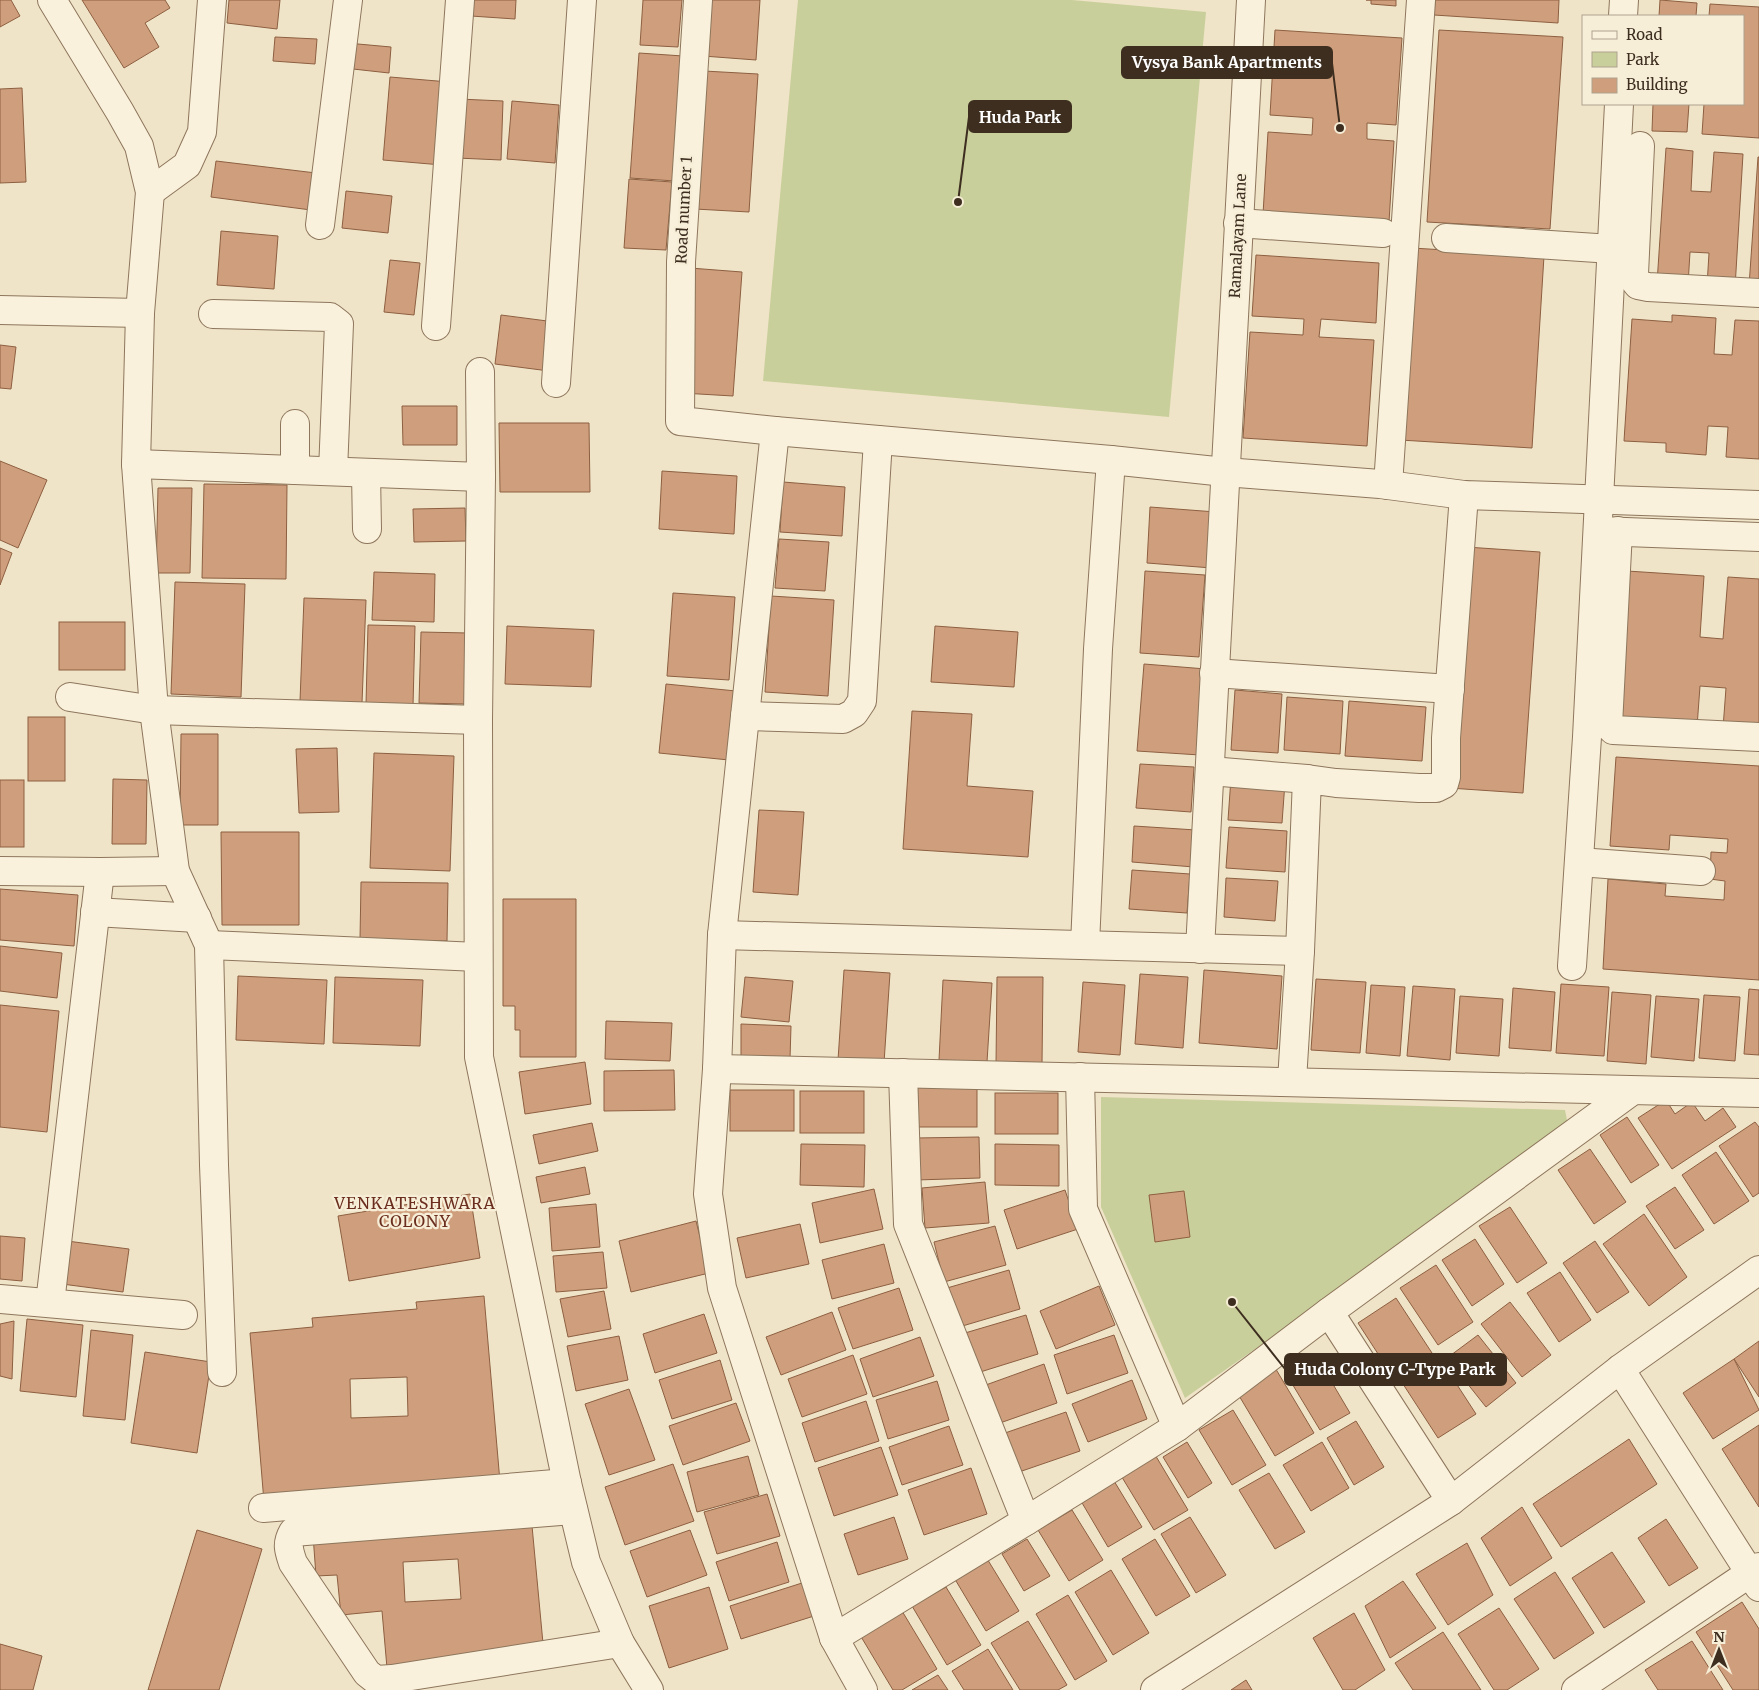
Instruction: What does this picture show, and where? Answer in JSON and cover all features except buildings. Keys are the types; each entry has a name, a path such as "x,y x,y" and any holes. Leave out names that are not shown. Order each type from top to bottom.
{"street":[{"path":"52,0 139,146 150,192 140,313 136,464 154,710 175,871 209,945 214,1165 222,1372"},
{"path":"150,192 186,165 202,132 212,0"},
{"path":"320,225 348,0"},
{"path":"436,326 460,0"},
{"path":"556,383 582,0"},
{"name":"Road number 1","path":"698,0 680,262 680,421 775,431"},
{"name":"Ramalayam Lane","path":"1200,949 1238,224 1252,0"},
{"path":"1388,485 1421,0"},
{"path":"1623,15 1624,0"},
{"path":"1619,105 1631,161 1634,280 1638,285 1648,288 1759,293"},
{"path":"1631,161 1612,249 1599,501 1608,531 1608,725 1613,730 1759,736"},
{"path":"1238,224 1383,233"},
{"path":"1446,238 1612,249"},
{"path":"0,310 140,313"},
{"path":"213,314 330,317 339,324 333,471"},
{"path":"480,372 482,477 478,720 479,1057 567,1483 586,1562 620,1643 649,1690"},
{"path":"295,470 295,428 335,432"},
{"path":"863,1690 834,1638 722,1288 708,1194 717,1069 722,935 775,431 1388,485 1464,495 1759,505"},
{"path":"745,716 843,719 854,713 862,702 878,440"},
{"path":"1085,945 1098,649 1111,460"},
{"path":"136,464 482,477"},
{"path":"366,473 367,529"},
{"path":"1210,771 1411,788 1436,788 1444,784 1446,777 1446,738 1464,495"},
{"path":"1608,531 1759,538"},
{"path":"1572,966 1587,737 1608,531"},
{"path":"1214,673 1450,689"},
{"path":"70,697 154,710 478,720"},
{"path":"1587,737 1759,748"},
{"path":"1292,1081 1300,951 1307,779"},
{"path":"1579,862 1701,871"},
{"path":"0,871 175,871"},
{"path":"50,1303 100,872"},
{"path":"95,912 197,918"},
{"path":"722,935 1300,951"},
{"path":"209,945 478,957"},
{"path":"717,1069 1292,1081 1632,1091 1759,1092"},
{"path":"903,1073 908,1224 1026,1521"},
{"path":"1080,1077 1083,1210 1177,1427"},
{"path":"834,1638 1177,1427 1329,1312 1632,1091"},
{"path":"1155,1690 1451,1501 1620,1369 1759,1270"},
{"path":"0,1299 183,1315"},
{"path":"1329,1312 1451,1501"},
{"path":"1576,1690 1756,1576 1620,1369"},
{"path":"263,1508 567,1483"},
{"path":"573,1510 292,1532 288,1541 288,1550 298,1571 367,1673 376,1680 620,1643"}],"green space":[{"path":"798,0 1072,0 1206,12 1169,417 763,381"},
{"path":"1101,1097 1565,1110 1569,1130 1185,1398 1101,1207"}],"place":[{"name":"Vysya Bank Apartments","path":"1340,128"},
{"name":"Huda Park","path":"958,202"},
{"name":"Huda Colony C-Type Park","path":"1232,1302"}],"district":[{"name":"VENKATESHWARA COLONY","path":"415,1212"}]}
